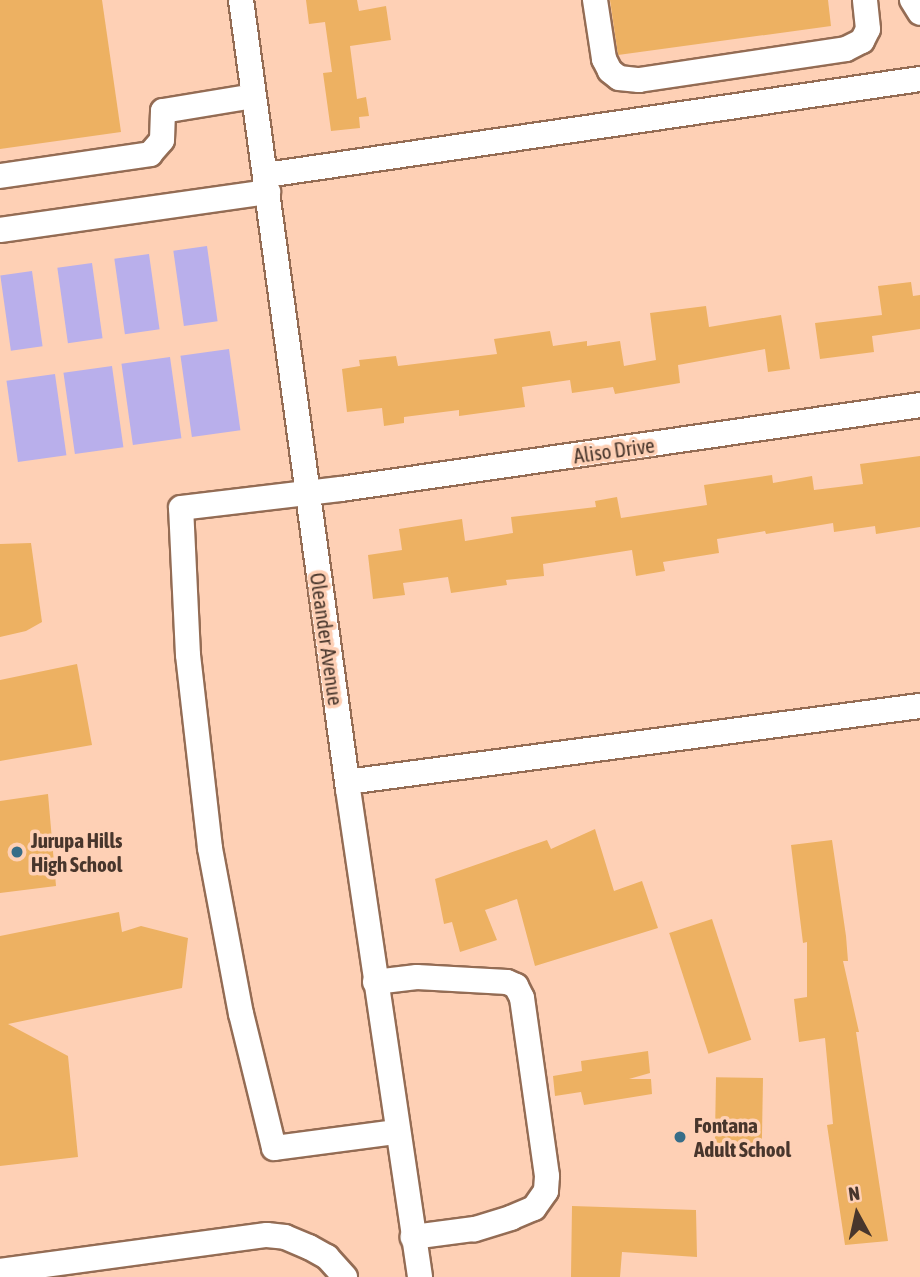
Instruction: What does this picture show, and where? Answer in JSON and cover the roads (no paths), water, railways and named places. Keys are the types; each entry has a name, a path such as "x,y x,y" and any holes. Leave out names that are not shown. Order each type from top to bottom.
{"street":[{"name":"Oleander Avenue","path":"241,0 396,1132 420,1277"},
{"path":"595,0 604,59 610,71 619,78 639,80 846,49 862,41 868,29 865,0"},
{"path":"912,0 920,13"},
{"path":"0,230 267,183 920,79"},
{"path":"0,176 150,154 162,140 163,111 254,96"},
{"name":"Aliso Drive","path":"396,1132 274,1148 241,1014 210,849 188,655 181,508 307,493 920,405"},
{"path":"347,782 920,706"},
{"path":"375,982 417,977 507,982 516,986 522,998 547,1175 546,1191 534,1208 511,1218 474,1229 413,1237"},
{"path":"0,1271 267,1235 309,1247 327,1257 345,1277"}],"place":[{"name":"Jurupa Hills High School","path":"17,852"},
{"name":"Fontana Adult School","path":"680,1137"}]}
